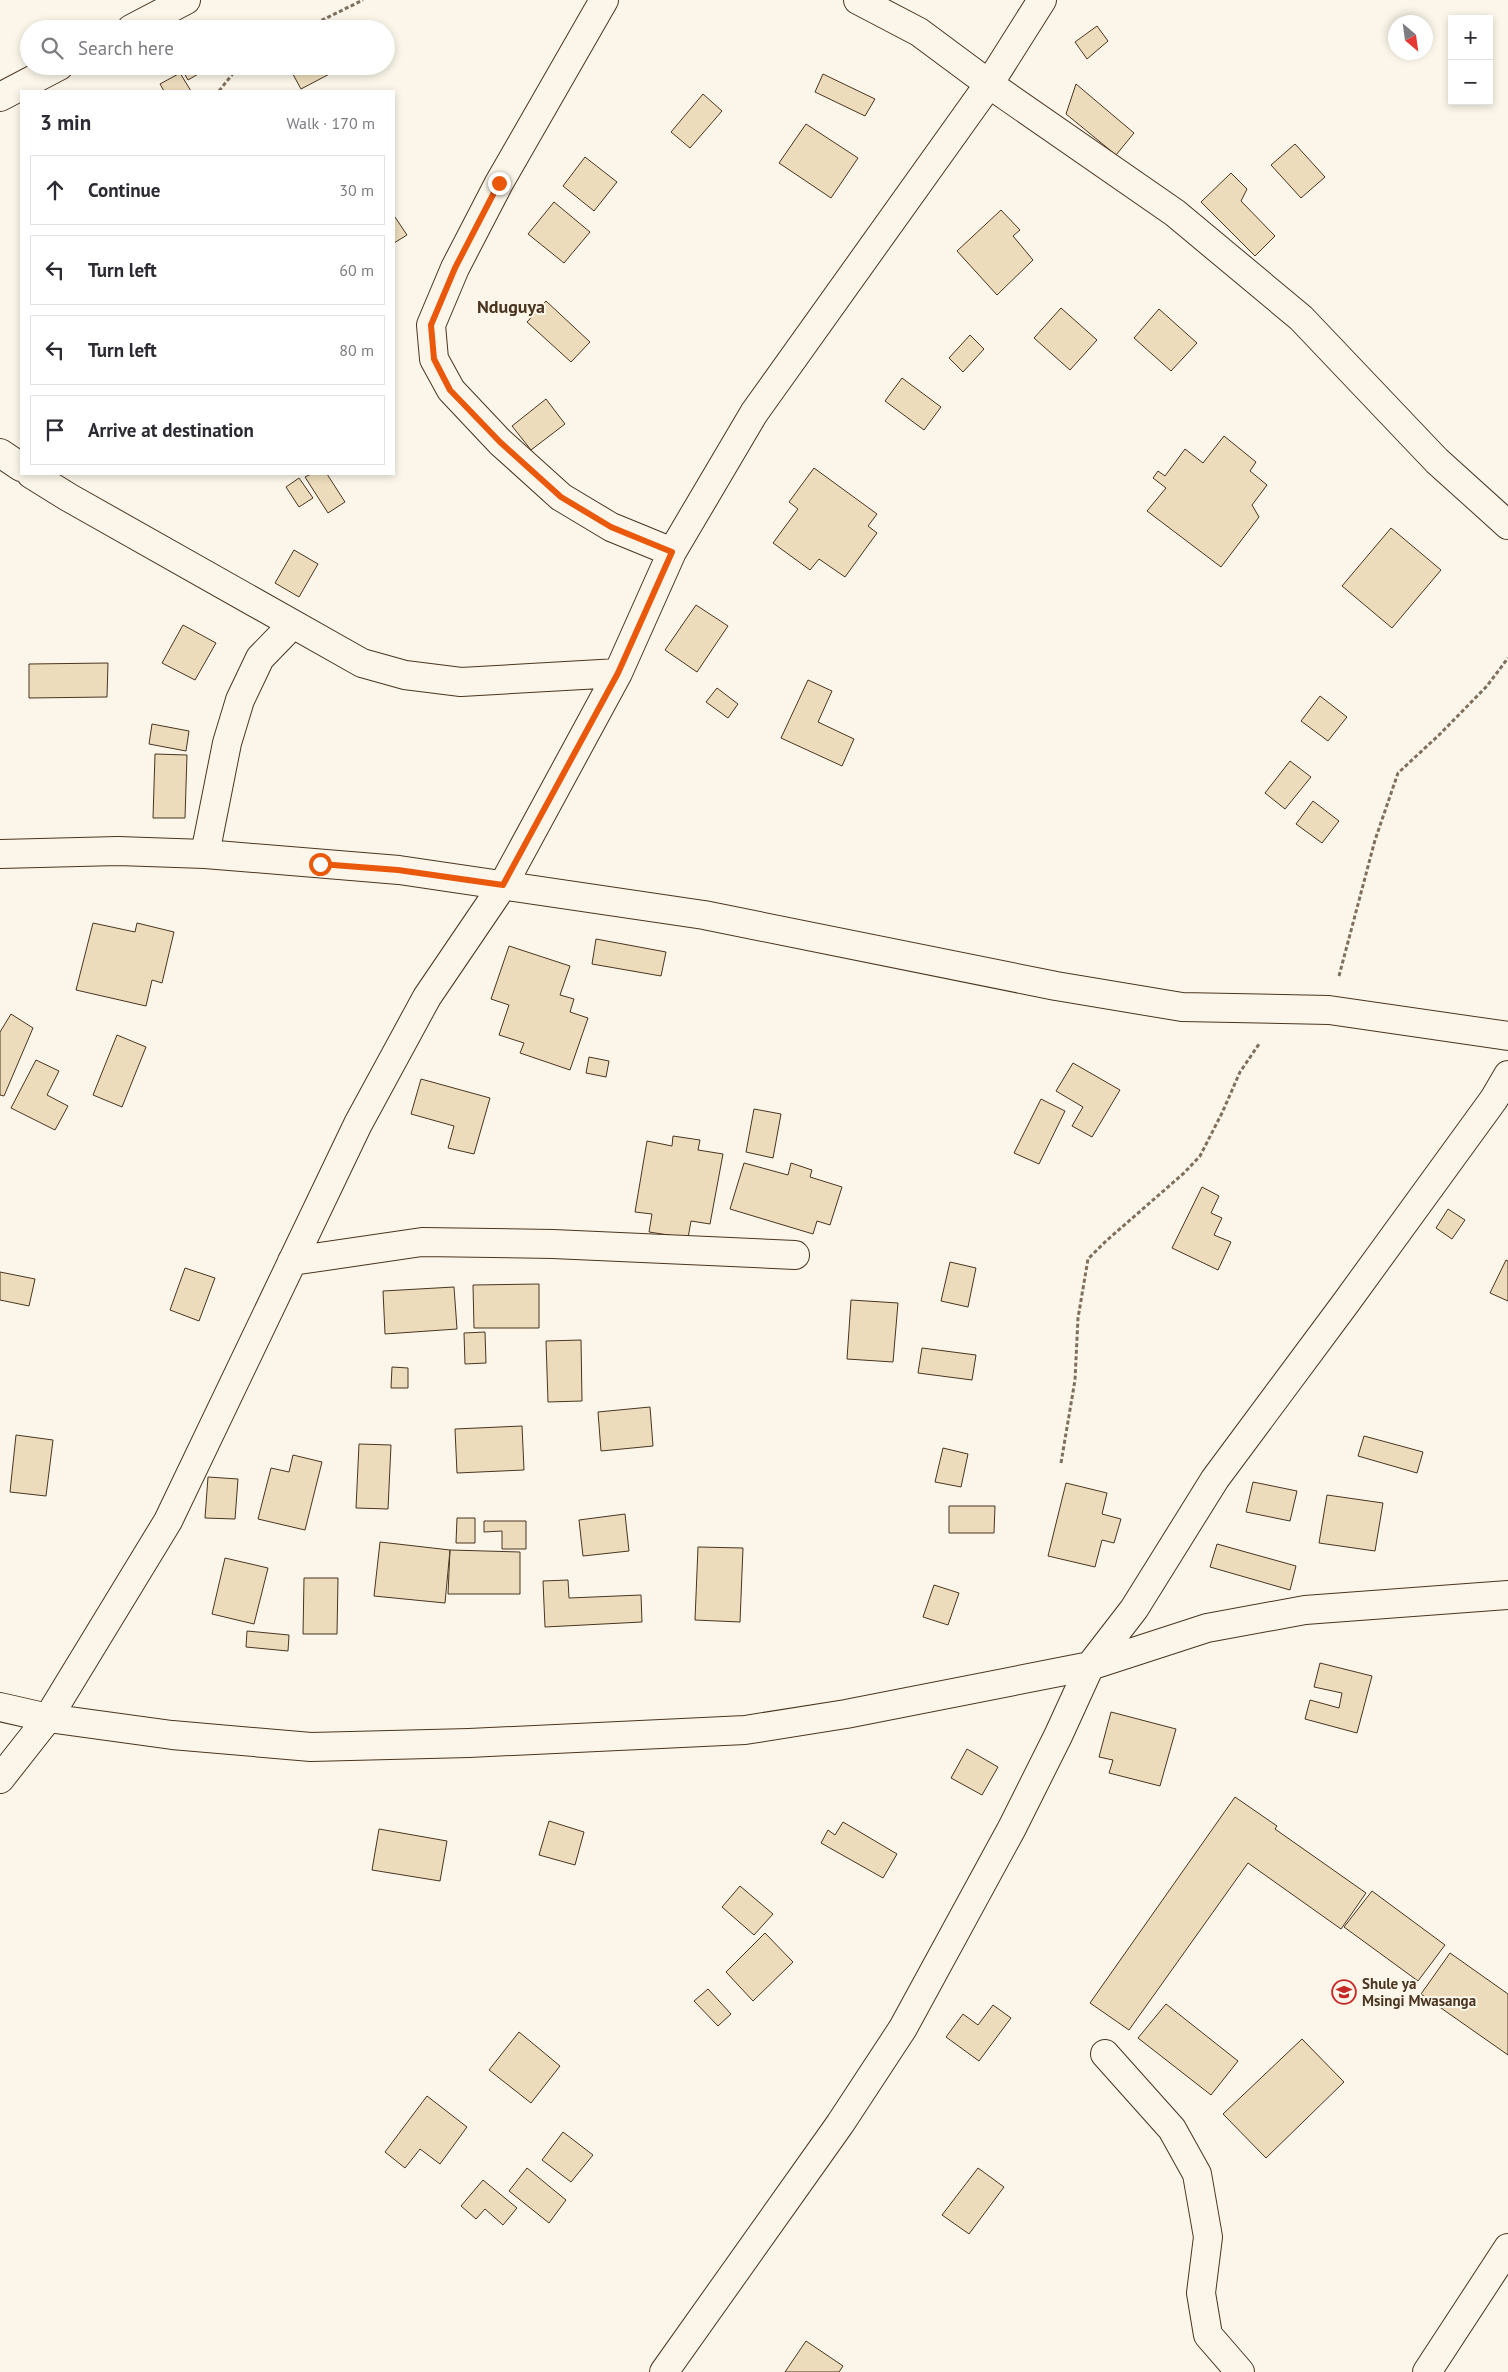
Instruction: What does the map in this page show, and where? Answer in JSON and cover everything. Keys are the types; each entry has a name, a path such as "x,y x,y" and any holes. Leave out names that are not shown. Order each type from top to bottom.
{"street":[{"path":"148,20 186,0"},
{"path":"604,0 499,183 455,268 431,325 434,359 450,390 500,442 561,497 611,527 672,552"},
{"path":"858,0 919,32 989,84 1175,213 1301,318 1437,461 1508,525"},
{"path":"0,1779 48,1718 168,1521 358,1124 427,997 503,885 618,673 672,552 754,413 989,84 1042,0"},
{"path":"0,97 42,75"},
{"path":"0,453 20,466"},
{"path":"33,475 292,625 362,663 405,675 461,682 618,673"},
{"path":"205,854 227,743 240,700 260,658 292,625"},
{"path":"0,854 118,850 205,854 398,870 704,915 1056,986 1182,1007 1329,1010 1508,1036"},
{"path":"664,2372 840,2124 903,2028 1012,1828 1058,1736 1090,1666 1134,1609 1215,1479 1351,1297 1494,1098 1508,1075"},
{"path":"292,1261 422,1242 553,1244 795,1255"},
{"path":"0,1707 48,1718 172,1735 311,1747 469,1743 736,1731 846,1714 1090,1666 1207,1628 1306,1610 1508,1595"},
{"path":"1106,2054 1172,2129 1197,2174 1208,2237 1201,2293 1208,2335 1240,2372"},
{"path":"1427,2372 1508,2248"}],"path":[{"path":"322,20 363,0"},
{"path":"220,90 232,75"},
{"path":"1329,1010 1375,840 1398,773 1487,686 1508,658"},
{"path":"1061,1463 1075,1380 1078,1318 1088,1259 1184,1173 1200,1156 1240,1072 1279,1009"}],"building":[{"path":"1097,26 1108,41 1087,59 1075,42"},
{"path":"823,74 875,99 865,116 815,92"},
{"path":"176,75 181,75 190,90 163,90 160,84"},
{"path":"185,75 197,75 188,80"},
{"path":"293,75 328,75 301,89"},
{"path":"1076,84 1134,133 1116,155 1066,114"},
{"path":"703,94 722,111 690,148 671,132"},
{"path":"806,124 858,158 831,198 779,163"},
{"path":"1295,144 1325,177 1301,198 1271,165"},
{"path":"585,157 617,182 594,211 563,186"},
{"path":"1231,173 1247,189 1241,201 1275,236 1255,256 1201,202"},
{"path":"554,202 590,232 564,263 528,234"},
{"path":"1001,210 1020,230 1013,236 1033,260 997,295 957,251"},
{"path":"395,217 407,235 395,242"},
{"path":"546,301 590,342 571,362 527,322"},
{"path":"1061,308 1097,340 1070,370 1034,338"},
{"path":"1159,309 1197,343 1171,371 1134,338"},
{"path":"970,335 984,349 963,372 949,358"},
{"path":"902,378 941,407 924,430 885,401"},
{"path":"546,399 565,424 531,450 512,426"},
{"path":"1224,436 1256,462 1250,471 1267,485 1252,505 1259,517 1221,567 1147,511 1166,488 1153,478 1158,471 1165,476 1185,449 1203,463"},
{"path":"814,468 877,514 868,526 877,533 845,577 819,559 810,570 773,543 798,509 789,502"},
{"path":"309,475 328,475 345,502 328,513 305,477"},
{"path":"299,478 313,498 299,507 286,487"},
{"path":"1391,528 1441,570 1392,628 1342,586"},
{"path":"294,550 318,564 299,597 275,583"},
{"path":"696,605 728,626 697,672 665,650"},
{"path":"183,625 216,643 195,680 162,663"},
{"path":"108,663 107,697 29,698 29,664"},
{"path":"808,680 832,691 818,722 854,739 842,766 781,738"},
{"path":"717,688 738,704 728,718 706,702"},
{"path":"1320,696 1347,717 1328,741 1301,721"},
{"path":"152,724 189,731 186,751 149,744"},
{"path":"155,754 187,755 185,818 153,818"},
{"path":"1290,761 1311,777 1285,809 1265,793"},
{"path":"1313,801 1339,821 1322,843 1296,824"},
{"path":"93,923 135,932 137,923 174,932 162,983 152,980 146,1006 76,990"},
{"path":"596,939 666,952 661,976 592,964"},
{"path":"509,946 570,966 560,995 574,999 570,1012 588,1018 570,1070 520,1053 524,1043 499,1035 509,1005 491,999"},
{"path":"11,1014 33,1028 4,1096 0,1095 0,1032"},
{"path":"117,1035 146,1047 122,1107 93,1095"},
{"path":"589,1057 609,1061 606,1077 586,1073"},
{"path":"36,1060 59,1071 47,1095 68,1106 55,1130 11,1108"},
{"path":"1073,1063 1120,1090 1092,1137 1072,1126 1083,1107 1056,1091"},
{"path":"421,1079 490,1098 474,1154 448,1148 454,1126 411,1114"},
{"path":"1041,1099 1065,1111 1039,1164 1014,1153"},
{"path":"754,1109 781,1114 773,1158 746,1152"},
{"path":"673,1136 700,1140 698,1150 723,1154 710,1224 691,1221 688,1238 649,1232 652,1214 635,1212 647,1141 672,1146"},
{"path":"744,1163 788,1175 791,1163 812,1170 810,1177 842,1187 830,1225 817,1221 813,1234 730,1209"},
{"path":"1202,1187 1219,1196 1211,1213 1222,1218 1214,1235 1231,1242 1218,1270 1172,1248"},
{"path":"1448,1209 1465,1220 1452,1239 1436,1228"},
{"path":"1506,1260 1508,1261 1508,1301 1490,1293"},
{"path":"950,1262 976,1268 968,1307 941,1301"},
{"path":"185,1268 215,1278 199,1321 170,1310"},
{"path":"0,1272 35,1279 29,1306 0,1300"},
{"path":"539,1284 539,1328 474,1328 473,1285"},
{"path":"454,1287 457,1329 385,1334 383,1291"},
{"path":"851,1300 898,1303 893,1362 847,1359"},
{"path":"485,1332 486,1363 465,1364 464,1333"},
{"path":"581,1340 582,1401 548,1402 546,1341"},
{"path":"922,1348 976,1355 972,1380 918,1373"},
{"path":"392,1367 408,1368 408,1388 391,1388"},
{"path":"650,1407 653,1446 601,1451 598,1412"},
{"path":"522,1426 524,1470 457,1473 455,1429"},
{"path":"16,1435 53,1440 46,1496 10,1492"},
{"path":"1364,1436 1423,1452 1417,1473 1358,1456"},
{"path":"359,1444 391,1445 388,1509 356,1508"},
{"path":"943,1448 968,1454 961,1487 935,1482"},
{"path":"293,1455 322,1462 305,1530 258,1519 271,1468 289,1472"},
{"path":"208,1477 238,1479 235,1519 205,1518"},
{"path":"1253,1482 1297,1491 1290,1521 1246,1512"},
{"path":"1066,1483 1107,1493 1102,1514 1121,1519 1114,1543 1102,1540 1095,1567 1048,1556"},
{"path":"1327,1495 1383,1503 1375,1551 1319,1543"},
{"path":"949,1506 995,1506 994,1533 949,1533"},
{"path":"625,1514 629,1551 583,1556 579,1520"},
{"path":"457,1518 475,1518 475,1543 456,1543"},
{"path":"484,1521 526,1521 526,1549 502,1549 502,1531 484,1532"},
{"path":"380,1542 450,1550 445,1603 374,1596"},
{"path":"1217,1544 1296,1566 1290,1590 1210,1567"},
{"path":"698,1547 743,1548 740,1622 695,1620"},
{"path":"450,1550 520,1552 520,1594 448,1594"},
{"path":"225,1558 268,1568 254,1624 212,1614"},
{"path":"304,1578 338,1578 337,1634 303,1634"},
{"path":"568,1580 569,1598 641,1595 642,1622 545,1627 543,1581"},
{"path":"934,1585 959,1593 948,1625 923,1617"},
{"path":"247,1631 289,1635 288,1651 246,1647"},
{"path":"1320,1663 1372,1676 1357,1733 1305,1719 1310,1700 1339,1708 1342,1693 1314,1687"},
{"path":"1111,1712 1176,1729 1160,1786 1109,1773 1113,1760 1099,1757"},
{"path":"967,1749 998,1767 982,1795 951,1778"},
{"path":"1235,1797 1277,1826 1275,1829 1366,1893 1341,1929 1248,1863 1129,2030 1090,2003"},
{"path":"549,1821 584,1832 575,1865 539,1855"},
{"path":"843,1822 897,1854 883,1878 821,1843 828,1830 835,1835"},
{"path":"379,1829 447,1841 440,1881 372,1870"},
{"path":"740,1886 773,1914 754,1935 722,1907"},
{"path":"1372,1891 1445,1945 1418,1981 1344,1927"},
{"path":"765,1933 793,1962 753,2001 726,1972"},
{"path":"1450,1953 1508,1994 1508,2055 1421,1994"},
{"path":"708,1989 731,2014 718,2026 694,2001"},
{"path":"1166,2004 1238,2061 1211,2095 1138,2038"},
{"path":"993,2005 1011,2018 979,2061 946,2037 963,2014 978,2025"},
{"path":"519,2032 560,2066 531,2103 489,2070"},
{"path":"1302,2039 1344,2082 1266,2158 1223,2114"},
{"path":"427,2096 467,2127 440,2164 420,2149 405,2168 385,2152"},
{"path":"563,2132 593,2155 571,2182 542,2160"},
{"path":"527,2168 566,2200 549,2223 509,2191"},
{"path":"978,2168 1004,2187 969,2234 942,2215"},
{"path":"483,2180 517,2208 503,2225 485,2209 476,2219 461,2206"},
{"path":"806,2341 843,2366 839,2372 785,2372"}],"place":[{"name":"Shule ya Msingi Mwasanga","path":"1344,1992"}],"district":[{"name":"Nduguya","path":"511,306"}],"route":[{"path":"320,864 398,870 503,885 618,673 672,552 611,527 561,497 500,442 450,390 434,359 431,325 455,268 499,183"}]}
